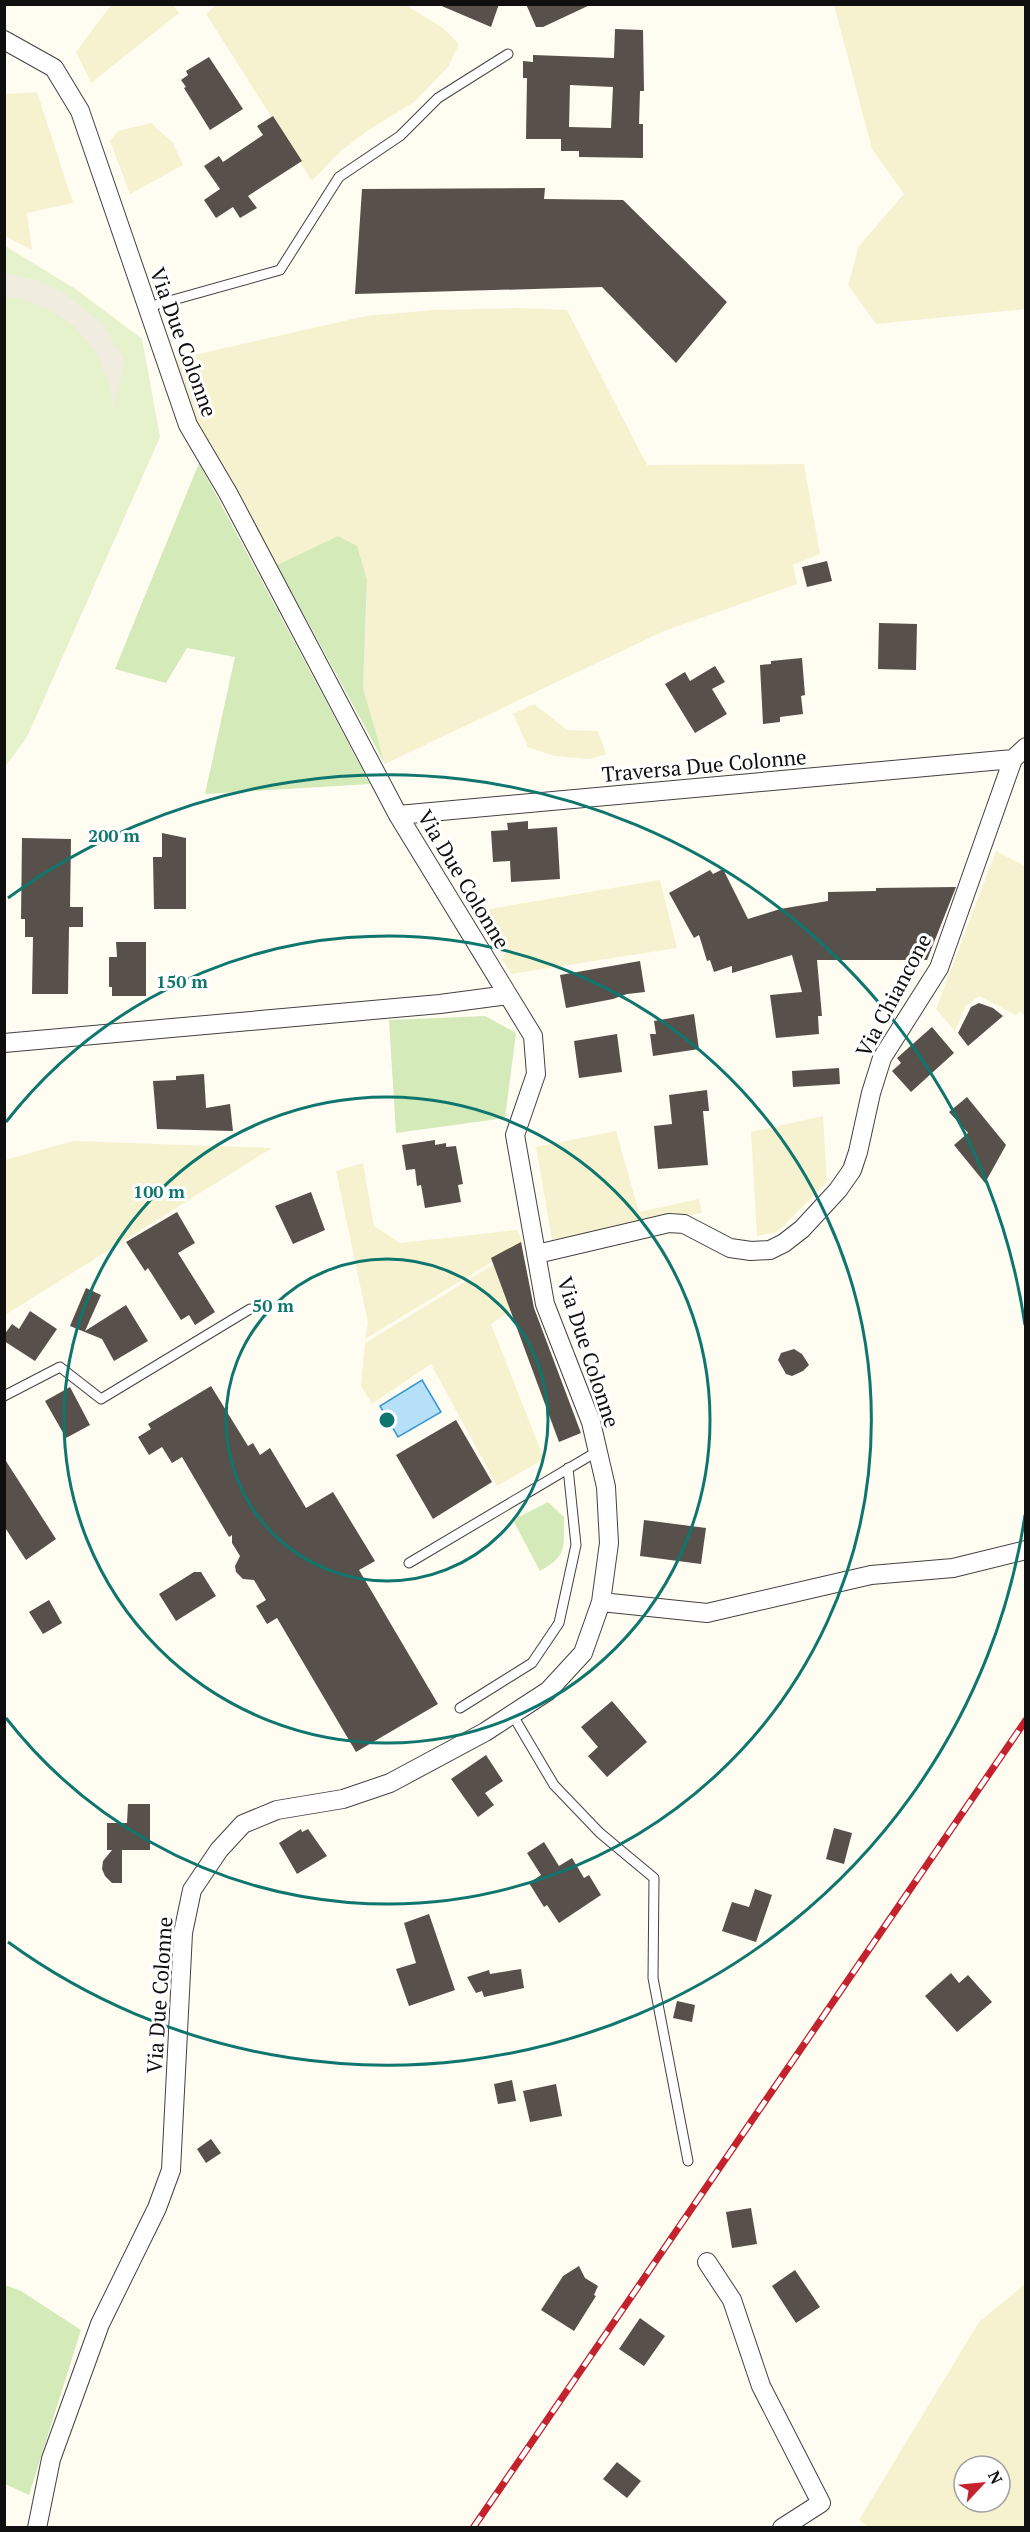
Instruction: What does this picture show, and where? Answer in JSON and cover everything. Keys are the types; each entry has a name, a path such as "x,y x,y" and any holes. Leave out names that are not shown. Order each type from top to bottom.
{"street":[{"name":"Via Due Colonne","path":"4,40 54,68 80,111 188,425 228,493 398,815 533,1036 536,1074 514,1135 546,1304 591,1422 606,1487 609,1543 601,1602 583,1653 548,1691 485,1732 390,1783 344,1799 276,1810 243,1824 219,1850 192,1890 183,1933 171,2170 157,2208 100,2324 51,2459 37,2528"},
{"name":"Traversa Due Colonne","path":"398,815 1019,753"},
{"name":"Via Chiancone","path":"537,1254 669,1223 684,1224 730,1248 751,1251 770,1250 784,1243 802,1229 838,1190 852,1170 870,1093 882,1058 939,968 1019,753"},
{"path":"4,1043 508,995"},
{"path":"601,1602 707,1613 871,1575 953,1568 1026,1550"},
{"path":"707,2262 732,2300 761,2386 821,2502 782,2528"}],"lane":[{"path":"148,307 280,270 339,177 400,136 438,98 508,54"},
{"path":"4,1396 60,1367 101,1399 250,1309"},
{"path":"409,1563 597,1451"},
{"path":"460,1708 532,1663 559,1623 576,1545 568,1468"},
{"path":"512,1714 554,1785 600,1833 654,1878 653,1978 688,2161"}],"shaded area":[{"path":"115,4 173,5 179,13 91,83 76,52 108,9"},
{"path":"217,4 406,5 443,28 459,44 448,67 414,102 367,131 341,151 312,181 206,14"},
{"path":"834,5 1025,5 1025,309 876,324 848,285 859,246 904,194 872,149"},
{"path":"37,92 73,203 27,213 32,250 5,236 4,94"},
{"path":"151,123 173,143 183,165 130,194 110,141 118,131"},
{"path":"5,273 36,280 63,292 101,322 125,361 113,412 110,386 97,354 75,327 51,311 26,300 5,296"},
{"path":"520,308 567,310 647,465 804,464 820,554 793,565 797,584 664,631 385,764 363,688 367,581 338,536 277,565 194,418 176,359 366,316 434,310"},
{"path":"534,704 567,730 598,731 606,754 590,759 554,756 528,747 513,714"},
{"path":"996,851 1025,866 1025,1016 1020,1011 1016,1015 979,996 965,1007 955,1031 936,1009"},
{"path":"660,880 677,948 511,974 502,959 509,945 501,933 483,932 472,912"},
{"path":"823,1116 827,1182 777,1232 757,1236 751,1132"},
{"path":"616,1131 639,1212 699,1199 702,1213 552,1240 536,1147"},
{"path":"73,1141 272,1148 5,1315 5,1160"},
{"path":"363,1163 374,1226 400,1243 517,1230 523,1243 365,1339 368,1323 336,1171"},
{"path":"519,1249 527,1299 491,1324 544,1459 497,1486 431,1364 372,1404 361,1386 365,1343"},
{"path":"1025,2284 1025,2527 868,2527 859,2520 979,2322"}],"green space":[{"path":"5,246 74,288 142,339 160,437 27,737 5,767"},
{"path":"199,463 370,784 205,794 235,657 187,648 166,683 115,669"},
{"path":"338,536 357,546 367,580 363,688 385,764 277,565"},
{"path":"485,1016 516,1033 505,1118 396,1133 389,1020"},
{"path":"548,1502 564,1517 564,1543 556,1560 540,1571 513,1520"},
{"path":"5,2285 21,2291 81,2330 29,2495 5,2484"}],"water":[{"path":"422,1380 441,1412 398,1437 380,1406"}],"building":[{"path":"437,4 499,4 491,27"},
{"path":"526,4 592,4 543,27 536,27"},
{"path":"615,29 643,30 644,91 640,91 639,124 643,124 643,158 579,157 579,151 561,151 561,139 526,139 527,78 523,78 523,61 533,62 533,55 614,58","holes":["570,85 613,87 611,128 569,127"]},
{"path":"209,57 243,109 210,130 181,80 188,75 186,71"},
{"path":"273,116 302,161 248,196 257,208 240,218 233,207 216,218 204,200 220,189 204,166 219,156 223,162 263,135 257,126"},
{"path":"545,188 544,199 623,200 727,302 676,363 602,287 355,294 362,189"},
{"path":"827,561 832,581 807,587 802,567"},
{"path":"879,623 917,624 916,670 878,669"},
{"path":"802,658 805,695 801,696 803,714 780,717 780,722 763,724 760,665 771,664 771,661"},
{"path":"715,666 725,682 712,689 727,714 695,733 665,684 685,672 690,681"},
{"path":"528,821 528,829 557,827 560,879 511,882 510,861 493,862 491,831 508,830 507,823"},
{"path":"162,833 186,838 186,909 154,909 153,857 162,857"},
{"path":"22,838 71,839 70,907 83,907 83,927 69,927 68,994 32,994 33,937 25,937 25,919 21,919"},
{"path":"723,869 748,919 780,909 828,901 828,892 876,891 876,888 956,887 927,960 817,960 822,1016 818,1016 819,1034 776,1038 770,995 802,992 792,955 732,973 732,966 714,972 710,960 707,961 699,935 694,938 669,893 710,870 713,874"},
{"path":"116,942 146,942 146,996 112,996 112,987 109,987 109,957 117,957"},
{"path":"640,961 645,992 566,1008 560,975"},
{"path":"979,1003 993,1008 1003,1016 968,1046 958,1033 971,1007"},
{"path":"694,1014 699,1049 653,1056 650,1034 656,1034 654,1021"},
{"path":"932,1027 954,1053 911,1092 892,1071 901,1063 897,1058"},
{"path":"617,1034 622,1072 579,1078 574,1041"},
{"path":"839,1068 840,1084 793,1087 792,1071"},
{"path":"204,1074 206,1108 230,1104 233,1131 157,1129 153,1081 176,1080 176,1076"},
{"path":"707,1090 709,1111 703,1111 708,1165 658,1169 654,1126 672,1124 669,1095"},
{"path":"967,1097 1006,1145 985,1183 954,1145 968,1133 949,1112"},
{"path":"435,1140 435,1145 446,1143 446,1147 456,1146 463,1184 458,1185 461,1202 425,1208 421,1185 417,1186 415,1169 406,1170 402,1145"},
{"path":"311,1192 325,1230 293,1244 275,1206"},
{"path":"177,1212 195,1243 178,1253 215,1312 195,1325 189,1315 181,1320 148,1268 145,1271 126,1242"},
{"path":"521,1242 534,1308 581,1433 559,1442 491,1258"},
{"path":"86,1288 101,1295 85,1331 126,1305 148,1341 114,1361 102,1339 70,1326"},
{"path":"30,1311 57,1329 35,1361 4,1341 4,1335 12,1324 19,1329"},
{"path":"794,1349 802,1354 809,1365 792,1376 786,1374 778,1360 781,1353"},
{"path":"211,1386 248,1446 253,1443 260,1455 270,1448 306,1508 333,1492 375,1561 359,1570 438,1704 356,1752 277,1618 267,1624 256,1606 266,1600 254,1580 243,1579 236,1572 235,1566 240,1556 232,1543 232,1535 229,1537 182,1457 172,1463 162,1447 149,1455 138,1437 151,1429 148,1424"},
{"path":"70,1387 90,1425 66,1438 45,1401"},
{"path":"456,1420 492,1482 433,1519 396,1455"},
{"path":"4,1458 56,1539 26,1560 4,1526"},
{"path":"644,1520 706,1528 701,1564 640,1556"},
{"path":"194,1572 201,1572 216,1596 176,1621 159,1594"},
{"path":"49,1600 62,1623 43,1634 29,1612"},
{"path":"612,1701 647,1742 607,1777 588,1756 598,1747 581,1727"},
{"path":"486,1755 503,1781 485,1793 494,1805 478,1817 451,1779"},
{"path":"128,1804 150,1804 150,1850 122,1850 122,1883 112,1883 102,1869 103,1861 112,1850 107,1850 107,1823 127,1823"},
{"path":"834,1828 852,1833 844,1864 826,1859"},
{"path":"301,1829 302,1832 308,1829 327,1856 297,1874 279,1843"},
{"path":"544,1842 559,1866 572,1858 584,1878 589,1875 601,1895 559,1923 547,1905 544,1907 529,1883 541,1875 527,1853"},
{"path":"755,1889 772,1895 756,1942 722,1931 732,1902 749,1907"},
{"path":"429,1914 455,1990 409,2006 396,1969 416,1963 404,1923"},
{"path":"521,1969 524,1988 484,1997 482,1991 476,1993 467,1977 489,1970 490,1974"},
{"path":"951,1973 959,1983 968,1975 992,2002 957,2032 925,1996"},
{"path":"677,2001 695,2005 692,2022 673,2018"},
{"path":"512,2080 516,2101 498,2104 494,2084"},
{"path":"556,2084 562,2116 530,2122 523,2091"},
{"path":"211,2139 221,2153 206,2163 197,2149"},
{"path":"751,2208 757,2244 732,2248 726,2212"},
{"path":"579,2266 585,2278 598,2286 594,2295 596,2296 574,2331 541,2310 563,2276"},
{"path":"795,2270 820,2307 796,2323 772,2286"},
{"path":"640,2318 665,2336 644,2366 619,2349"},
{"path":"617,2462 641,2481 627,2498 603,2479"}],"railway":[{"path":"473,2528 1026,1720"}]}
